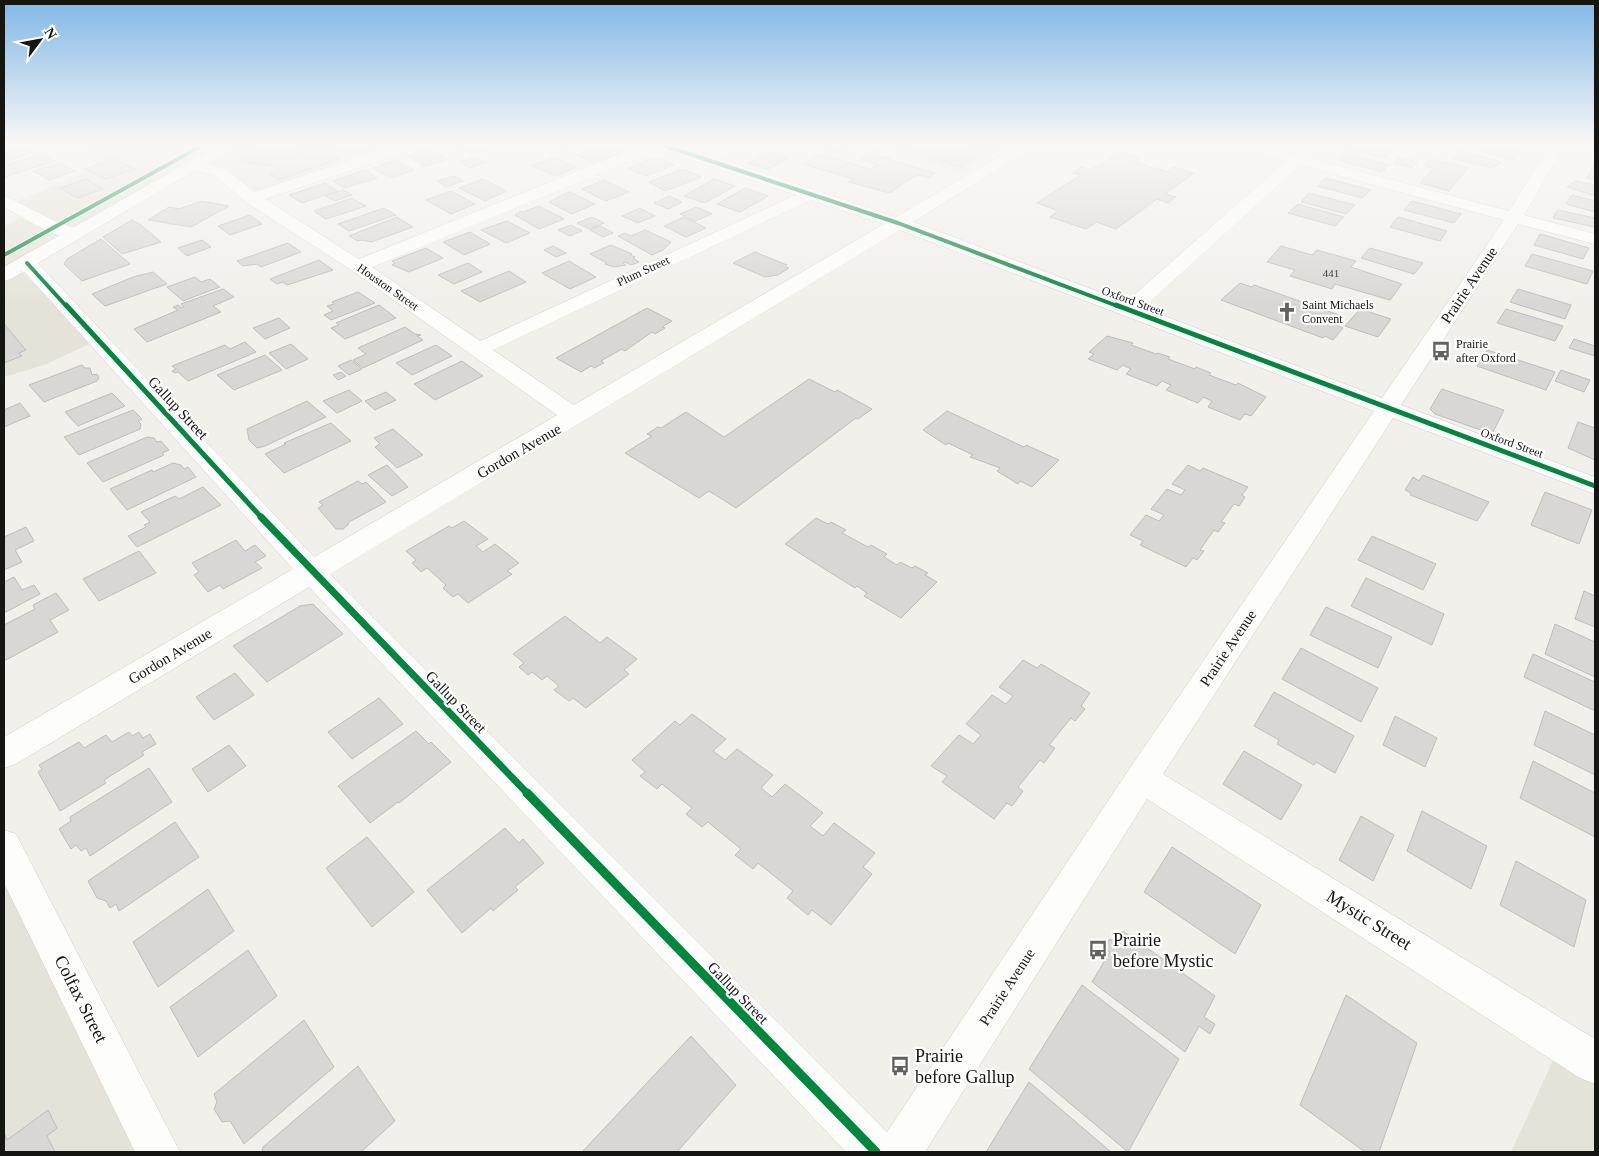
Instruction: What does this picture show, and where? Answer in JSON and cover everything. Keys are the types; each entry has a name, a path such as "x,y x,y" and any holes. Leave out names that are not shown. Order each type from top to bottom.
{"street":[{"path":"15,269 139,198"},
{"name":"Houston Street","path":"252,198 358,266 576,417"},
{"path":"358,266 526,198"},
{"name":"Plum Street","path":"477,350 802,198"},
{"name":"Oxford Street","path":"822,198 898,223 1595,486"},
{"name":"Gordon Avenue","path":"4,754 576,417 940,198"},
{"path":"1128,311 1255,198"},
{"path":"1442,198 1595,239"},
{"name":"Prairie Avenue","path":"900,1152 1142,778 1526,198"},
{"path":"4,200 53,227 76,234"},
{"name":"Gallup Street","path":"15,269 876,1152"},
{"name":"Mystic Street","path":"1142,778 1595,1063"},
{"name":"Colfax Street","path":"4,846 158,1152"}],"shaded area":[{"path":"25,198 127,198 57,235 16,260 16,266 94,342 44,365 4,377 4,226 23,217 6,206"},
{"path":"4,857 161,1152 4,1152"},
{"path":"1554,1058 1595,1078 1595,1152 1511,1152"}],"building":[{"path":"294,198 317,198 302,203"},
{"path":"329,198 344,198 335,201"},
{"path":"352,198 366,206 326,219 314,211"},
{"path":"432,198 464,198 475,204 451,214 426,200"},
{"path":"479,198 492,198 485,201"},
{"path":"557,198 582,198 595,204 572,214 549,202"},
{"path":"600,198 614,198 606,201"},
{"path":"665,198 673,198 682,202 668,209 654,203"},
{"path":"690,198 714,198 705,203"},
{"path":"728,198 765,198 740,212 717,204"},
{"path":"1045,198 1175,198 1168,203 1157,199 1116,229 1096,222 1086,229 1050,217 1059,211 1037,203"},
{"path":"1305,198 1328,198 1355,205 1346,214 1301,202"},
{"path":"1570,198 1583,198 1595,201 1595,212 1566,204"},
{"path":"202,201 229,206 191,227 148,220 169,207 179,209"},
{"path":"1412,201 1461,214 1454,223 1404,210"},
{"path":"1298,204 1344,217 1335,226 1288,213"},
{"path":"539,206 564,219 539,229 515,215 521,211"},
{"path":"697,207 712,214 695,221 680,214"},
{"path":"384,208 396,215 349,231 338,224"},
{"path":"640,208 655,216 638,223 622,216"},
{"path":"1557,210 1595,218 1595,227 1553,218"},
{"path":"250,215 262,224 230,235 218,226"},
{"path":"397,217 413,227 371,242 358,241 349,236"},
{"path":"592,217 604,223 589,229 577,223"},
{"path":"684,217 706,228 686,237 664,226"},
{"path":"1398,217 1447,231 1440,241 1390,227"},
{"path":"132,220 161,242 122,254 103,237"},
{"path":"507,221 530,233 506,243 481,230"},
{"path":"571,225 582,231 570,236 558,230"},
{"path":"600,226 613,233 603,237 590,230"},
{"path":"645,230 671,242 663,250 652,255 618,236 625,233 631,236"},
{"path":"470,232 490,244 464,255 443,242"},
{"path":"1540,234 1589,248 1583,259 1534,245"},
{"path":"101,239 130,264 82,281 64,264 67,259"},
{"path":"202,240 211,247 187,256 178,248"},
{"path":"288,243 301,252 261,267 257,264 243,266 237,261"},
{"path":"611,245 632,254 630,255 639,262 631,265 625,262 623,263 626,265 614,267 605,264 607,263 590,254"},
{"path":"553,246 566,253 556,257 544,250"},
{"path":"1281,246 1312,255 1317,250 1356,261 1351,267 1402,284 1390,300 1335,284 1332,289 1290,276 1295,270 1267,262"},
{"path":"426,248 443,258 409,272 392,265 395,263 392,261"},
{"path":"1370,248 1423,263 1414,274 1361,258"},
{"path":"755,252 787,265 785,267 789,268 778,275 765,277 733,263"},
{"path":"1532,254 1593,271 1587,284 1525,266"},
{"path":"319,260 333,270 287,285 283,282 277,284 270,279"},
{"path":"569,261 596,277 570,289 542,273"},
{"path":"468,263 482,272 454,284 438,275"},
{"path":"509,271 526,282 480,302 461,291"},
{"path":"153,272 167,284 105,306 92,294 133,277"},
{"path":"195,277 201,282 210,279 220,287 183,301 167,287"},
{"path":"1240,283 1252,287 1254,285 1342,316 1335,324 1343,328 1333,340 1325,336 1323,338 1221,300"},
{"path":"223,289 234,297 213,306 221,312 147,342 134,329 178,310 173,307 178,305 182,308 184,307 181,304"},
{"path":"1518,289 1571,305 1565,319 1510,302"},
{"path":"358,292 375,303 331,320 324,315 333,311 327,306 334,304 332,302"},
{"path":"379,305 396,318 345,339 331,328 339,325 336,323"},
{"path":"647,308 672,321 662,327 665,328 655,334 652,332 625,351 622,349 601,361 604,363 594,368 591,366 581,372 556,358"},
{"path":"1360,309 1391,319 1378,337 1345,326"},
{"path":"1506,309 1563,326 1555,341 1497,323"},
{"path":"279,318 290,328 265,339 253,328"},
{"path":"4,324 26,350 19,353 22,356 4,363"},
{"path":"405,327 415,334 421,335 417,336 423,340 363,368 353,360 366,354 358,348"},
{"path":"1107,336 1133,343 1131,345 1156,354 1170,357 1168,359 1195,369 1196,367 1211,373 1209,375 1236,385 1238,383 1266,397 1251,416 1245,414 1240,420 1208,407 1212,401 1203,397 1198,403 1166,390 1171,385 1162,381 1157,386 1126,374 1131,369 1123,365 1117,370 1088,359 1094,354 1089,352"},
{"path":"1574,339 1595,346 1595,356 1569,348"},
{"path":"245,342 256,352 188,381 178,372 172,371 176,369 172,366 225,345 230,349"},
{"path":"291,344 308,359 286,369 269,353"},
{"path":"436,345 452,356 412,375 396,363"},
{"path":"1487,350 1555,372 1546,390 1477,366"},
{"path":"265,355 282,370 234,390 217,375"},
{"path":"351,360 362,369 349,375 338,366"},
{"path":"462,361 483,376 435,400 414,384"},
{"path":"82,365 85,368 90,368 92,375 97,374 99,377 97,381 44,402 29,385"},
{"path":"1561,370 1590,380 1584,392 1555,381"},
{"path":"341,372 346,376 338,380 333,375"},
{"path":"809,379 835,392 837,390 872,409 858,419 856,418 736,508 709,491 699,498 625,453 652,436 647,434 658,427 661,428 686,412 724,437"},
{"path":"1442,389 1504,410 1492,434 1435,414 1430,409"},
{"path":"349,390 362,401 337,413 323,401"},
{"path":"386,392 396,400 375,410 365,401"},
{"path":"112,393 125,406 78,426 65,412"},
{"path":"307,401 326,417 265,446 257,448 249,440 247,429"},
{"path":"20,403 30,416 4,427 4,410"},
{"path":"133,410 142,419 138,421 141,424 140,429 79,455 64,437"},
{"path":"947,411 1024,447 1026,445 1059,460 1032,487 1020,481 1018,484 997,471 1000,468 970,457 973,455 948,443 946,445 923,430"},
{"path":"1578,422 1595,428 1595,460 1568,448"},
{"path":"331,423 351,441 284,473 265,454 286,444 284,443"},
{"path":"393,429 423,455 397,468 375,447 380,444 374,438"},
{"path":"147,437 154,438 157,442 161,441 169,450 162,453 164,455 103,482 87,463"},
{"path":"173,463 181,465 184,469 188,467 196,477 127,510 110,489 152,470 153,472"},
{"path":"387,465 408,487 392,496 368,475"},
{"path":"1188,465 1200,471 1203,468 1248,487 1242,495 1245,497 1239,506 1234,504 1221,522 1225,523 1218,532 1214,530 1200,550 1204,551 1197,560 1193,558 1186,567 1140,545 1143,541 1130,535 1146,515 1159,521 1164,515 1151,509 1167,489 1181,495 1185,490 1172,484"},
{"path":"1423,475 1489,502 1477,521 1410,495 1411,493 1405,490 1413,477 1419,481"},
{"path":"358,481 362,484 366,482 386,502 349,522 343,529 336,529 318,508 323,505 319,502"},
{"path":"203,487 221,505 137,547 128,536 146,527 144,525 150,522 141,512 175,496 179,499"},
{"path":"1545,492 1592,510 1579,544 1531,525"},
{"path":"816,518 828,524 831,522 846,530 842,533 868,547 871,545 887,554 884,557 897,565 900,562 912,568 915,566 928,573 925,575 937,582 901,618 864,596 867,593 857,586 855,588 785,544"},
{"path":"464,521 488,539 476,546 483,552 495,544 519,563 507,571 512,574 468,603 458,594 453,597 443,588 446,585 427,568 421,572 412,563 416,560 406,551 449,526 452,528"},
{"path":"26,527 34,541 15,550 22,562 4,570 4,537"},
{"path":"1372,536 1436,564 1423,590 1358,560"},
{"path":"236,540 245,551 255,545 266,556 255,562 262,568 223,589 220,585 208,592 194,575 199,572 192,563"},
{"path":"139,551 156,573 99,601 83,579"},
{"path":"14,577 22,590 34,585 40,594 4,613 4,582"},
{"path":"1366,578 1444,614 1432,645 1351,606"},
{"path":"1584,591 1595,596 1595,627 1575,619"},
{"path":"56,593 69,610 50,620 58,632 4,661 4,625 35,609 33,605"},
{"path":"313,604 343,634 267,682 233,646 300,606"},
{"path":"1326,607 1392,637 1378,668 1310,635"},
{"path":"565,616 600,643 607,637 637,659 624,670 629,674 586,708 573,698 569,701 554,690 559,686 547,676 542,680 532,672 528,675 519,667 524,663 513,654"},
{"path":"1555,624 1595,642 1595,677 1545,654"},
{"path":"1301,648 1378,688 1361,722 1282,679"},
{"path":"1533,654 1595,682 1595,711 1524,677"},
{"path":"1023,660 1037,668 1041,664 1090,693 1081,706 1085,709 1075,721 1071,718 1049,745 1055,748 1044,763 1040,760 1018,787 1023,791 1012,806 1007,803 994,819 942,782 947,776 931,766 959,735 973,744 981,735 966,724 992,695 1006,704 1013,696 999,687"},
{"path":"235,673 254,695 214,720 196,697"},
{"path":"1274,692 1354,736 1335,773 1316,762 1314,765 1277,744 1279,740 1254,726"},
{"path":"379,698 403,724 352,759 328,732"},
{"path":"1545,711 1595,735 1595,775 1534,745"},
{"path":"692,714 726,739 713,751 725,760 737,749 773,775 761,788 772,797 785,784 823,813 810,826 823,836 834,823 875,853 863,867 872,874 831,925 812,910 808,915 787,898 793,891 758,863 753,869 735,855 741,849 708,822 702,827 686,814 692,808 662,784 657,789 640,776 645,772 632,760 675,721 680,725"},
{"path":"1395,716 1437,738 1425,767 1383,745"},
{"path":"416,731 429,744 431,742 451,762 370,823 338,786"},
{"path":"129,732 132,736 139,732 143,738 150,734 156,744 142,752 144,755 104,780 106,783 60,811 38,772 42,769 39,765 79,742 84,748 106,735 112,742"},
{"path":"229,745 246,766 208,792 192,769"},
{"path":"1244,751 1302,785 1281,820 1223,784"},
{"path":"1533,761 1595,793 1595,837 1520,798"},
{"path":"149,768 172,802 90,856 86,848 81,851 76,845 71,849 59,829 71,821 70,817"},
{"path":"1422,811 1487,846 1471,889 1407,851"},
{"path":"1361,816 1394,835 1373,881 1339,860"},
{"path":"175,822 199,857 119,911 116,904 110,908 106,901 97,898 88,881"},
{"path":"505,828 519,843 523,839 544,863 515,887 518,890 493,911 491,908 462,933 427,890"},
{"path":"367,837 414,892 372,927 326,868"},
{"path":"1172,847 1261,905 1235,954 1144,892"},
{"path":"1516,861 1586,900 1574,947 1500,905"},
{"path":"208,889 234,931 158,987 133,942"},
{"path":"1123,931 1215,996 1204,1017 1215,1024 1210,1034 1199,1026 1185,1052 1092,982 1110,952 1104,948 1110,939 1116,943"},
{"path":"248,950 277,996 198,1057 170,1007"},
{"path":"1082,985 1179,1059 1128,1152 1029,1069"},
{"path":"1346,995 1417,1043 1379,1152 1365,1152 1300,1105"},
{"path":"304,1020 334,1067 244,1144 230,1121 222,1122 214,1109 217,1102 214,1094"},
{"path":"691,1036 736,1085 677,1152 582,1152"},
{"path":"358,1066 395,1121 361,1152 262,1152 263,1147"},
{"path":"1029,1082 1111,1152 986,1152"},
{"path":"48,1110 57,1128 47,1136 55,1152 4,1152 4,1132 7,1140"}],"cycle path":[{"path":"4,255 107,198"},
{"path":"822,198 898,223 1595,486"},
{"path":"27,263 312,572 876,1152"}],"place":[{"name":"Saint Michaels Convent","path":"1287,312"},
{"name":"Prairie after Oxford","path":"1441,351"},
{"name":"Prairie before Mystic","path":"1098,950"},
{"name":"Prairie before Gallup","path":"900,1066"}]}
